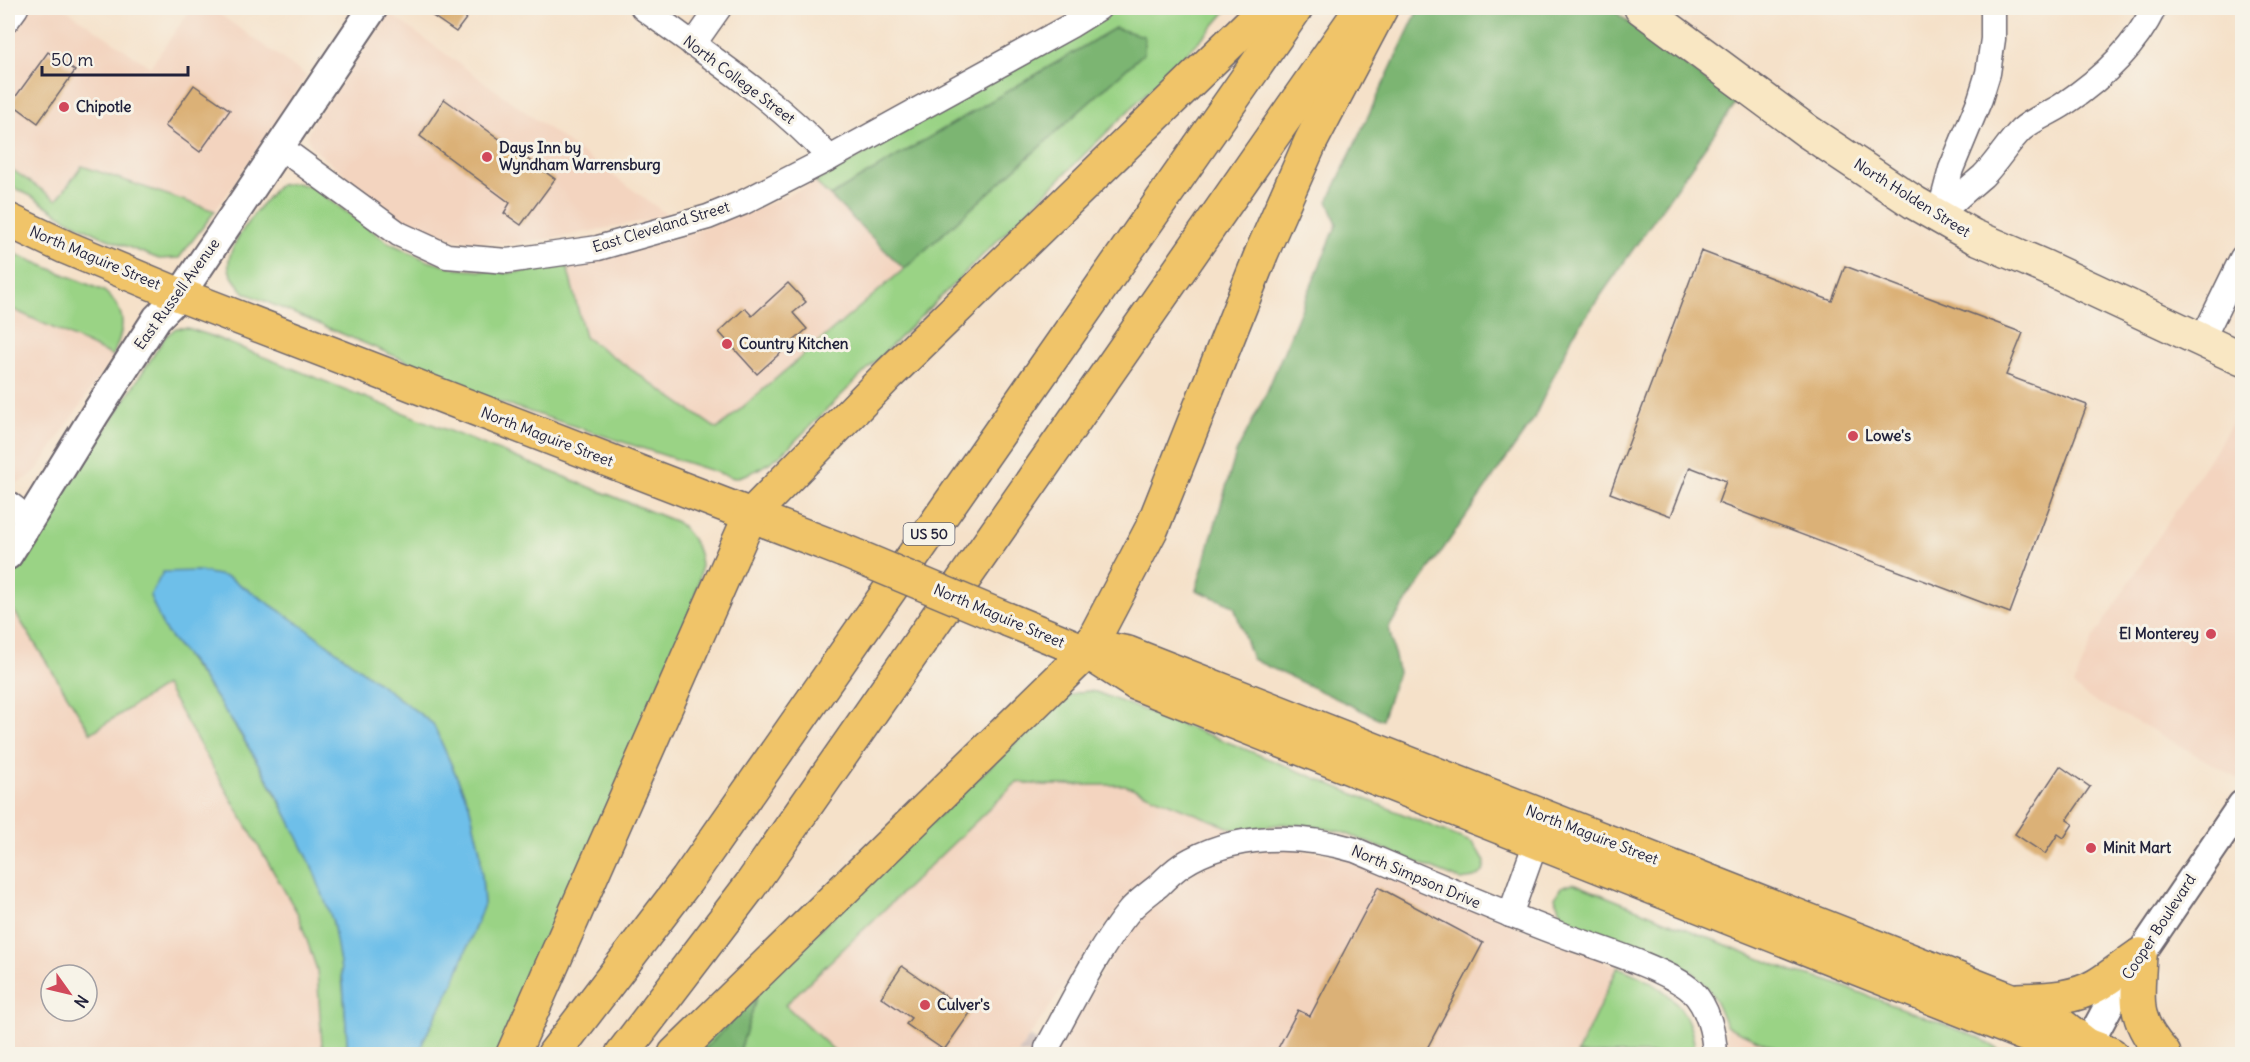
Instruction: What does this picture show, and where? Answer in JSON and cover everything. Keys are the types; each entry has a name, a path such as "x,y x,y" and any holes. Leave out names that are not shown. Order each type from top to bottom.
{"main road":[{"path":"513,1054 750,516 889,374 1266,8"},
{"name":"US 50","path":"554,1054 687,880 1296,8"},
{"path":"622,1054 757,876 1362,8"},
{"path":"675,1054 1087,652 1152,528 1262,252 1311,141 1381,8"},
{"name":"North Holden Street","path":"1641,8 1807,131 1915,203 1973,236 2242,359"},
{"name":"North Maguire Street","path":"8,220 65,247 180,295 844,551 1087,652 1135,683 2041,1041 2094,1051"},
{"name":"North Maguire Street","path":"1087,652 1112,650 1128,653 2047,1014 2094,1051"},
{"path":"2013,1001 2071,995 2095,986 2140,955"},
{"path":"2140,955 2138,1015 2149,1036 2164,1054"},
{"path":"1944,1003 2009,1043 2019,1054"}],"street":[{"path":"8,19 16,8"},
{"name":"East Russell Avenue","path":"8,555 19,511 157,318 180,295 373,8"},
{"name":"North College Street","path":"643,8 772,104 808,134 830,158"},
{"path":"693,45 719,8"},
{"name":"East Cleveland Street","path":"280,147 399,234 447,256 507,261 598,248 708,217 742,203 830,158 1099,8"},
{"path":"1939,216 1951,169 1980,99 1988,73 1993,39 1993,8"},
{"path":"1939,216 1959,195 1984,175 2022,129 2066,103 2102,76 2148,20 2154,8"},
{"path":"2202,340 2242,258"},
{"name":"Cooper Boulevard","path":"2094,1051 2140,955 2242,805"},
{"name":"North Simpson Drive","path":"1047,1048 1086,976 1132,908 1182,865 1243,840 1272,838 1334,843 1355,850 1510,915 1660,972 1691,990 1702,1005 1710,1024 1715,1054"},
{"path":"1510,915 1536,842"}],"shaded area":[{"path":"26,8 64,8 150,67 192,8 211,8 307,76 215,211 82,166 57,201 8,167 8,33"},
{"path":"389,13 669,216 561,237 509,244 459,239 427,231 402,219 312,148 307,136 314,120"},
{"path":"815,182 904,269 717,430 585,337 567,266 629,252 697,230 771,203"},
{"path":"8,307 113,356 37,470 17,483 8,480"},
{"path":"2242,408 2242,781 2147,727 2092,700 2073,686 2094,637"},
{"path":"8,601 91,733 164,684 298,914 317,970 322,1045 329,1054 8,1054"},
{"path":"1017,782 1041,785 1125,785 1235,830 1203,843 1155,871 1131,890 1017,1054 838,1054 784,1005"},
{"path":"1287,847 1351,860 1618,967 1577,1054 1054,1053 1115,951 1140,916 1166,890 1221,857"},
{"path":"1726,1026 1789,1054 1727,1054"},
{"path":"1030,1036 1047,1048 1056,1054 1017,1054"}],"green space":[{"path":"1119,8 1229,8 1209,31 784,452 760,468 741,476 734,478 484,397 416,365 245,293 233,279 229,269 229,259 233,248 246,224 279,185 296,183 312,187 388,242 428,261 458,269 509,273 567,266 585,337 717,429 904,269 1144,53 1115,28 830,196 815,182"},
{"path":"1419,8 1610,8 1736,103 1573,335 1533,420 1389,627 1398,672 1382,720 1252,659 1234,606 1196,590 1236,453 1266,394 1337,224 1328,201"},
{"path":"1115,28 1144,36 1144,53 904,269 830,196"},
{"path":"82,166 215,211 179,258 159,259 105,238 68,220 31,196 8,185 8,167 57,200"},
{"path":"8,251 104,291 112,299 118,306 122,321 120,337 113,356 8,307"},
{"path":"176,328 187,328 209,335 677,522 695,543 701,564 698,586 690,612 524,1003 496,1054 419,1054 424,1039 453,984 484,904 480,851 469,804 433,724 308,630 228,577 164,629 202,677 268,780 322,889 333,923 339,956 348,1054 329,1054 322,1045 317,970 298,914 165,685 91,733 8,601 8,574 87,459 165,337"},
{"path":"1088,691 1096,692 1235,745 1473,843 1485,862 1483,872 1474,878 1461,880 1342,832 1311,826 1282,824 1235,830 1125,785 1041,785 1017,782 785,1005 838,1054 739,1054 756,998 700,1054 689,1054 1062,698"},
{"path":"1573,883 1793,972 1829,981 1982,1039 2005,1054 1789,1054 1726,1026 1712,995 1690,970 1567,922 1555,897 1561,887"},
{"path":"1618,967 1648,981 1672,998 1688,1022 1695,1054 1577,1054"},
{"path":"757,996 739,1054 700,1054"}],"water":[{"path":"198,571 228,577 262,599 308,630 433,724 469,804 480,851 484,904 453,984 424,1039 419,1054 348,1054 343,982 333,922 311,864 276,793 240,733 195,667 164,629 150,596 163,572"}],"building":[{"path":"421,8 474,8 456,32"},
{"path":"48,52 75,71 38,123 11,103"},
{"path":"194,85 230,110 200,152 165,126"},
{"name":"Days Inn by Wyndham Warrensburg","path":"444,99 555,179 521,225 504,213 510,203 420,136"},
{"name":"Lowe's","path":"1701,251 1832,301 1845,266 2023,333 2006,375 2087,405 2010,613 1718,503 1726,481 1690,467 1671,516 1610,493"},
{"path":"788,283 806,302 793,313 807,329 757,374 719,332 745,308 752,316"},
{"path":"2060,766 2090,787 2067,820 2073,824 2064,838 2058,834 2045,854 2015,834"},
{"path":"1378,887 1483,943 1424,1054 1275,1054 1298,1010 1310,1016"},
{"name":"Culver's","path":"902,966 970,1013 944,1050 906,1024 911,1018 881,997"}],"place":[{"name":"Chipotle","path":"64,107"},
{"name":"Days Inn by Wyndham Warrensburg","path":"487,157"},
{"name":"Country Kitchen","path":"727,344"},
{"name":"Lowe's","path":"1853,436"},
{"name":"El Monterey","path":"2211,634"},
{"name":"Minit Mart","path":"2091,848"},
{"name":"Culver's","path":"925,1005"}]}
